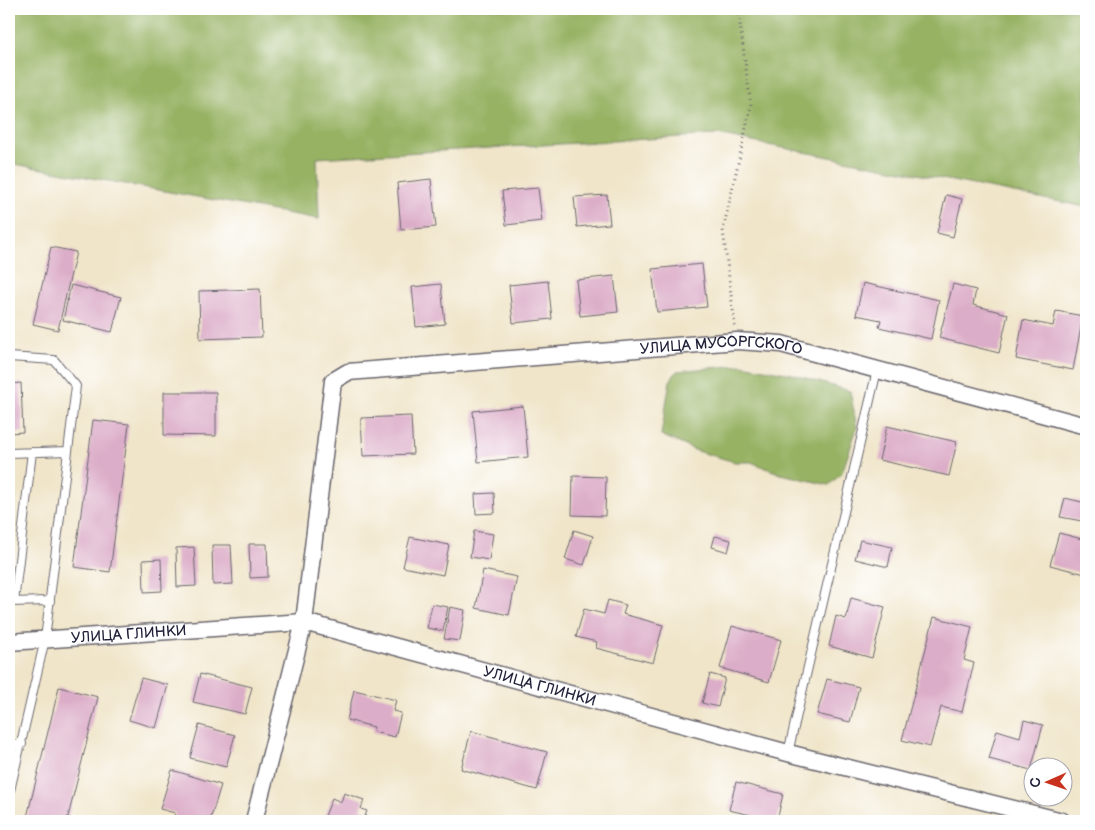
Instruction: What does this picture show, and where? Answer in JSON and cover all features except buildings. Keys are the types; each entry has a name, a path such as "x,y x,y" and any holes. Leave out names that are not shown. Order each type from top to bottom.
{"street":[{"name":"УЛИЦА МУСОРГСКОГО","path":"304,622 332,381 348,372 737,341 781,344 1086,426"},
{"name":"УЛИЦА ГЛИНКИ","path":"9,642 304,622 788,753 1062,821"},
{"path":"254,821 304,622"}],"lane":[{"path":"9,358 54,360 76,386 45,639 9,795"},
{"path":"788,753 877,370"},
{"path":"9,453 68,451"},
{"path":"32,452 11,602 50,600"},
{"path":"9,745 22,744"}],"path":[{"path":"737,341 723,230 751,106 738,9"}],"green space":[{"path":"9,9 1086,9 1086,207 717,135 317,158 319,219 9,163"},
{"path":"742,365 792,374 850,391 857,428 842,473 829,485 781,474 751,462 735,462 697,451 661,435 670,381 677,371"}]}
